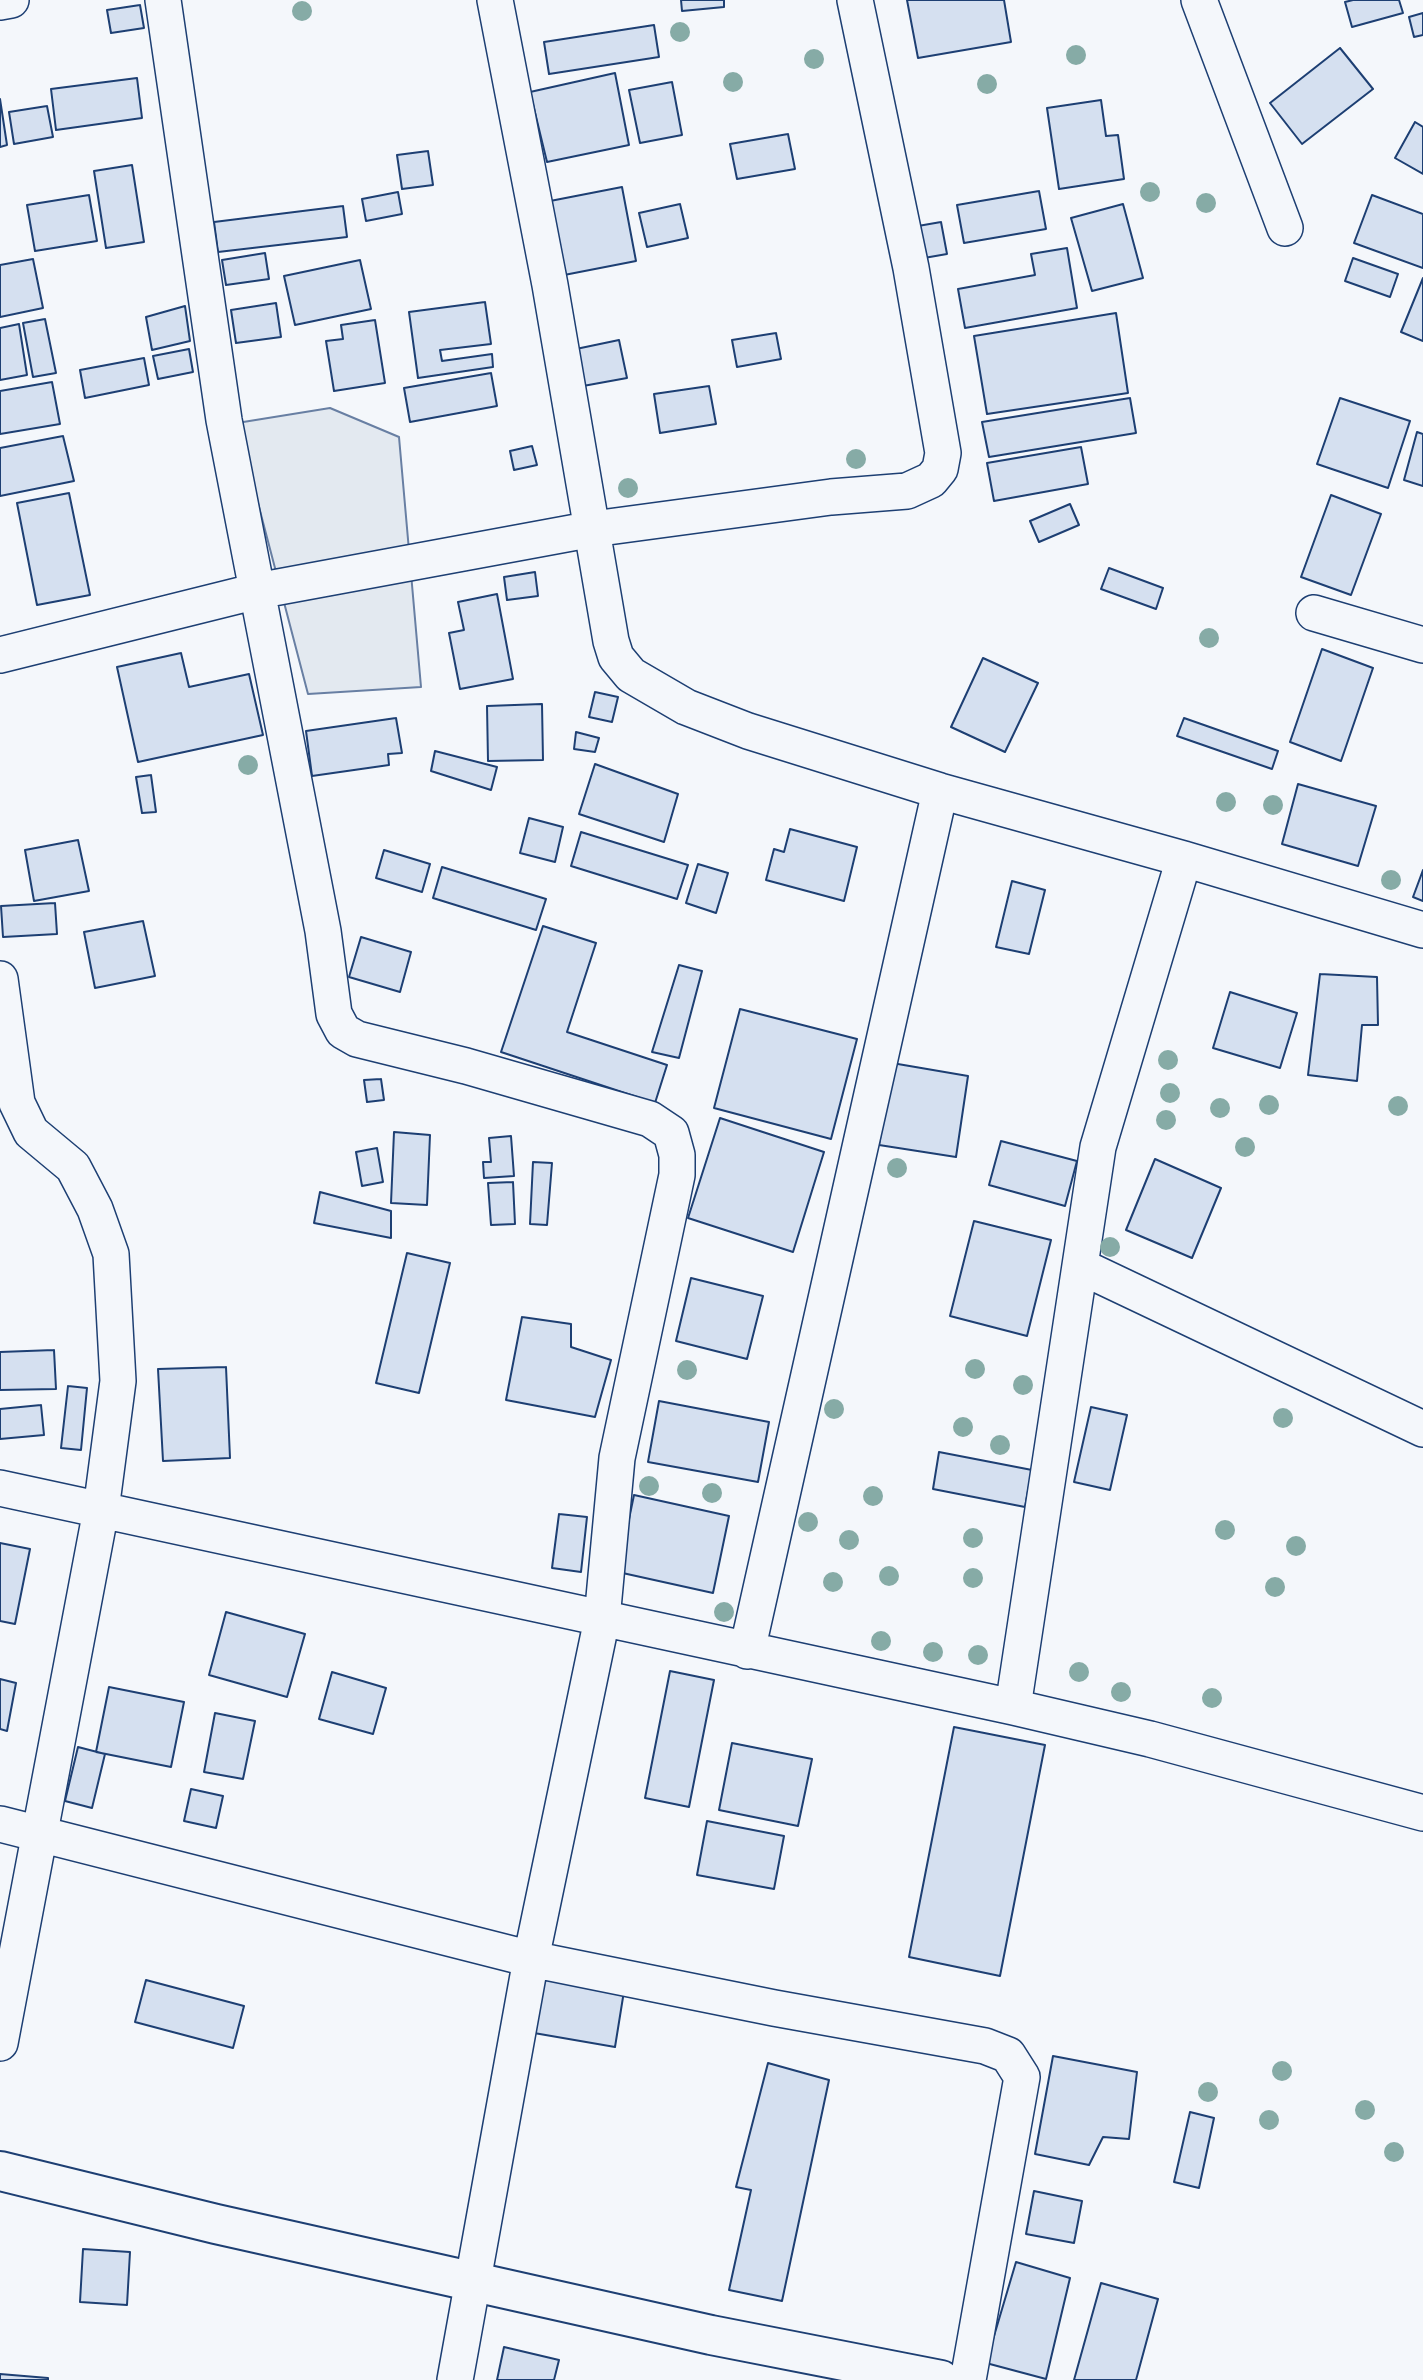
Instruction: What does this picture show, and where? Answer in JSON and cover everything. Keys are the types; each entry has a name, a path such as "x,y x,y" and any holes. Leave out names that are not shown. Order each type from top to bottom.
{"street":[{"path":"0,2 11,0"},
{"path":"163,0 224,420 323,931 334,1014 343,1031 357,1039 466,1066 650,1119 671,1133 677,1155 677,1175 617,1458 602,1619 531,1959 455,2380"},
{"path":"495,0 611,640 616,657 631,675 686,707 748,732 940,792 1184,859 1423,930"},
{"path":"0,655 257,591 593,529 831,497 907,491 931,480 940,469 943,453 911,268 855,0"},
{"path":"1199,0 1285,228"},
{"path":"1314,613 1423,645"},
{"path":"747,1651 940,792"},
{"path":"1013,1707 1082,1267 1098,1147 1184,859"},
{"path":"0,979 17,1103 31,1132 73,1167 94,1209 111,1254 118,1381 101,1510 0,2043"},
{"path":"1082,1267 1423,1429"},
{"path":"0,1488 1013,1707 1150,1740 1423,1813"},
{"path":"0,1824 531,1959 774,2008 985,2046 1009,2055 1022,2077 968,2380"},
{"path":"0,2171 710,2335 941,2380"}],"shaded area":[{"path":"330,408 399,437 421,687 308,694 237,423"}],"building":[{"path":"681,0 724,0 724,7 682,11"},
{"path":"907,0 1004,0 1011,42 918,58"},
{"path":"1399,0 1403,13 1352,27 1345,2"},
{"path":"140,5 144,28 111,33 107,10"},
{"path":"1423,13 1423,35 1414,37 1409,17"},
{"path":"654,25 659,57 549,74 544,42"},
{"path":"1340,48 1373,89 1302,144 1270,103"},
{"path":"615,73 629,145 547,162 530,92"},
{"path":"137,78 142,118 56,130 51,89"},
{"path":"672,82 682,135 640,143 629,90"},
{"path":"0,99 7,145 0,147"},
{"path":"1101,100 1106,136 1118,135 1124,179 1059,189 1047,108"},
{"path":"47,106 53,137 14,144 9,112"},
{"path":"1415,122 1423,127 1423,174 1395,158"},
{"path":"788,134 795,169 737,179 730,144"},
{"path":"428,151 433,185 402,189 397,155"},
{"path":"132,165 144,242 106,248 94,171"},
{"path":"622,187 636,261 559,276 545,202"},
{"path":"1039,191 1046,229 964,243 957,205"},
{"path":"398,192 402,214 366,221 362,199"},
{"path":"89,195 97,241 35,251 27,205"},
{"path":"1372,195 1423,214 1423,268 1354,243"},
{"path":"680,204 688,238 647,247 639,213"},
{"path":"1123,204 1143,278 1092,291 1071,218"},
{"path":"343,206 347,237 218,252 214,222"},
{"path":"941,222 947,254 924,258 918,226"},
{"path":"1067,248 1077,308 965,328 958,289 1035,275 1031,254"},
{"path":"265,253 269,279 226,285 222,260"},
{"path":"1353,258 1398,274 1390,297 1345,281"},
{"path":"33,259 43,308 0,317 0,265"},
{"path":"360,260 371,309 295,325 284,276"},
{"path":"1423,278 1423,341 1401,332"},
{"path":"485,302 491,344 440,350 442,361 492,354 493,367 418,378 409,312"},
{"path":"276,303 281,337 236,343 231,310"},
{"path":"185,306 190,341 152,350 146,317"},
{"path":"1116,313 1128,393 987,414 974,336"},
{"path":"45,319 56,373 33,377 23,323"},
{"path":"375,320 385,383 334,391 326,341 343,339 341,325"},
{"path":"19,324 27,375 0,380 0,328"},
{"path":"776,333 781,359 737,367 732,340"},
{"path":"619,340 627,378 583,386 576,349"},
{"path":"189,349 193,372 158,379 153,356"},
{"path":"144,358 149,385 85,398 80,370"},
{"path":"491,373 497,406 410,422 404,388"},
{"path":"52,382 60,424 0,434 0,391"},
{"path":"709,386 716,424 660,433 654,394"},
{"path":"1130,398 1136,433 989,457 982,422"},
{"path":"1340,398 1410,421 1388,488 1317,464"},
{"path":"1417,432 1423,434 1423,486 1404,480"},
{"path":"63,436 74,481 0,496 0,448"},
{"path":"532,446 537,465 514,470 510,451"},
{"path":"1081,447 1088,484 994,501 987,463"},
{"path":"69,493 90,595 37,605 17,503"},
{"path":"1331,495 1381,514 1351,595 1301,577"},
{"path":"1070,504 1079,525 1039,542 1030,521"},
{"path":"1109,568 1163,588 1156,609 1101,589"},
{"path":"535,572 538,596 507,600 504,577"},
{"path":"497,594 513,679 460,689 449,633 464,630 458,602"},
{"path":"1322,649 1373,668 1341,761 1290,742"},
{"path":"181,653 189,687 249,674 263,735 138,762 117,667"},
{"path":"983,658 1038,683 1005,752 951,727"},
{"path":"595,692 618,697 612,722 589,717"},
{"path":"542,704 543,760 488,761 487,706"},
{"path":"396,718 402,753 388,754 389,765 312,776 306,731"},
{"path":"1184,718 1278,751 1272,769 1177,736"},
{"path":"576,732 599,738 595,752 574,749"},
{"path":"435,751 497,767 491,790 431,771"},
{"path":"595,764 678,794 664,842 579,814"},
{"path":"151,775 156,812 142,813 136,777"},
{"path":"1298,784 1376,806 1358,866 1282,844"},
{"path":"529,818 563,827 555,862 520,853"},
{"path":"790,829 857,847 844,901 766,880 774,849 784,852"},
{"path":"581,832 688,865 677,899 571,866"},
{"path":"78,840 89,891 34,901 25,850"},
{"path":"384,850 430,864 422,892 376,878"},
{"path":"698,864 728,873 716,913 686,903"},
{"path":"442,867 546,899 536,930 433,898"},
{"path":"1423,870 1423,901 1413,897"},
{"path":"1012,881 1045,890 1029,954 996,947"},
{"path":"55,903 57,934 3,937 1,906"},
{"path":"143,921 155,976 95,988 84,932"},
{"path":"543,926 596,943 567,1032 667,1065 655,1103 501,1052"},
{"path":"361,937 411,952 400,992 349,977"},
{"path":"679,965 702,971 679,1058 652,1052"},
{"path":"1320,974 1377,977 1378,1025 1362,1025 1357,1081 1308,1075"},
{"path":"1230,992 1297,1013 1280,1068 1213,1048"},
{"path":"740,1009 857,1039 831,1139 714,1108"},
{"path":"892,1063 968,1076 956,1157 879,1145"},
{"path":"381,1079 384,1100 367,1102 364,1080"},
{"path":"720,1118 824,1152 793,1252 688,1218"},
{"path":"394,1132 430,1135 427,1205 391,1203"},
{"path":"511,1136 514,1176 484,1178 483,1162 491,1162 489,1138"},
{"path":"1001,1141 1077,1161 1065,1206 989,1185"},
{"path":"377,1148 383,1182 362,1186 356,1152"},
{"path":"1155,1159 1221,1188 1192,1258 1126,1230"},
{"path":"533,1162 552,1163 547,1225 530,1224"},
{"path":"513,1182 515,1224 491,1225 488,1183"},
{"path":"320,1192 391,1211 391,1238 314,1223"},
{"path":"974,1221 1051,1240 1027,1336 950,1316"},
{"path":"407,1253 450,1263 419,1393 376,1383"},
{"path":"691,1278 763,1296 747,1359 676,1341"},
{"path":"522,1317 571,1324 571,1347 611,1360 595,1417 506,1400"},
{"path":"54,1350 56,1389 0,1390 0,1352"},
{"path":"226,1367 230,1458 163,1461 158,1369"},
{"path":"68,1386 87,1388 81,1450 61,1448"},
{"path":"659,1401 769,1422 758,1482 648,1462"},
{"path":"41,1405 44,1435 0,1439 0,1409"},
{"path":"1091,1407 1127,1415 1110,1490 1074,1482"},
{"path":"939,1452 1032,1470 1025,1507 933,1489"},
{"path":"634,1495 729,1516 713,1593 618,1572"},
{"path":"559,1514 587,1517 581,1572 552,1568"},
{"path":"0,1543 30,1549 15,1624 0,1621"},
{"path":"226,1612 305,1634 287,1697 209,1675"},
{"path":"670,1671 714,1680 689,1807 645,1798"},
{"path":"332,1672 386,1688 373,1734 319,1719"},
{"path":"0,1679 16,1683 7,1731 0,1729"},
{"path":"109,1687 184,1702 171,1767 96,1752"},
{"path":"215,1713 255,1721 243,1779 204,1772"},
{"path":"954,1727 1045,1745 1000,1976 909,1957"},
{"path":"732,1743 812,1759 798,1826 719,1810"},
{"path":"78,1747 105,1754 92,1808 65,1801"},
{"path":"191,1789 223,1796 216,1828 184,1821"},
{"path":"707,1821 784,1836 774,1889 697,1875"},
{"path":"543,1977 624,1991 615,2047 534,2033"},
{"path":"146,1980 244,2006 233,2048 135,2022"},
{"path":"1053,2056 1137,2072 1129,2139 1103,2137 1089,2165 1035,2154"},
{"path":"768,2063 829,2080 782,2301 729,2290 751,2190 736,2187"},
{"path":"1190,2112 1214,2118 1199,2188 1174,2182"},
{"path":"1034,2191 1082,2201 1074,2243 1026,2234"},
{"path":"83,2249 130,2252 127,2305 80,2302"},
{"path":"1016,2262 1070,2278 1046,2379 986,2363"},
{"path":"1101,2283 1158,2299 1136,2380 1074,2380"},
{"path":"504,2347 559,2360 554,2380 497,2380"},
{"path":"0,2374 48,2378 48,2380 0,2380"}]}
